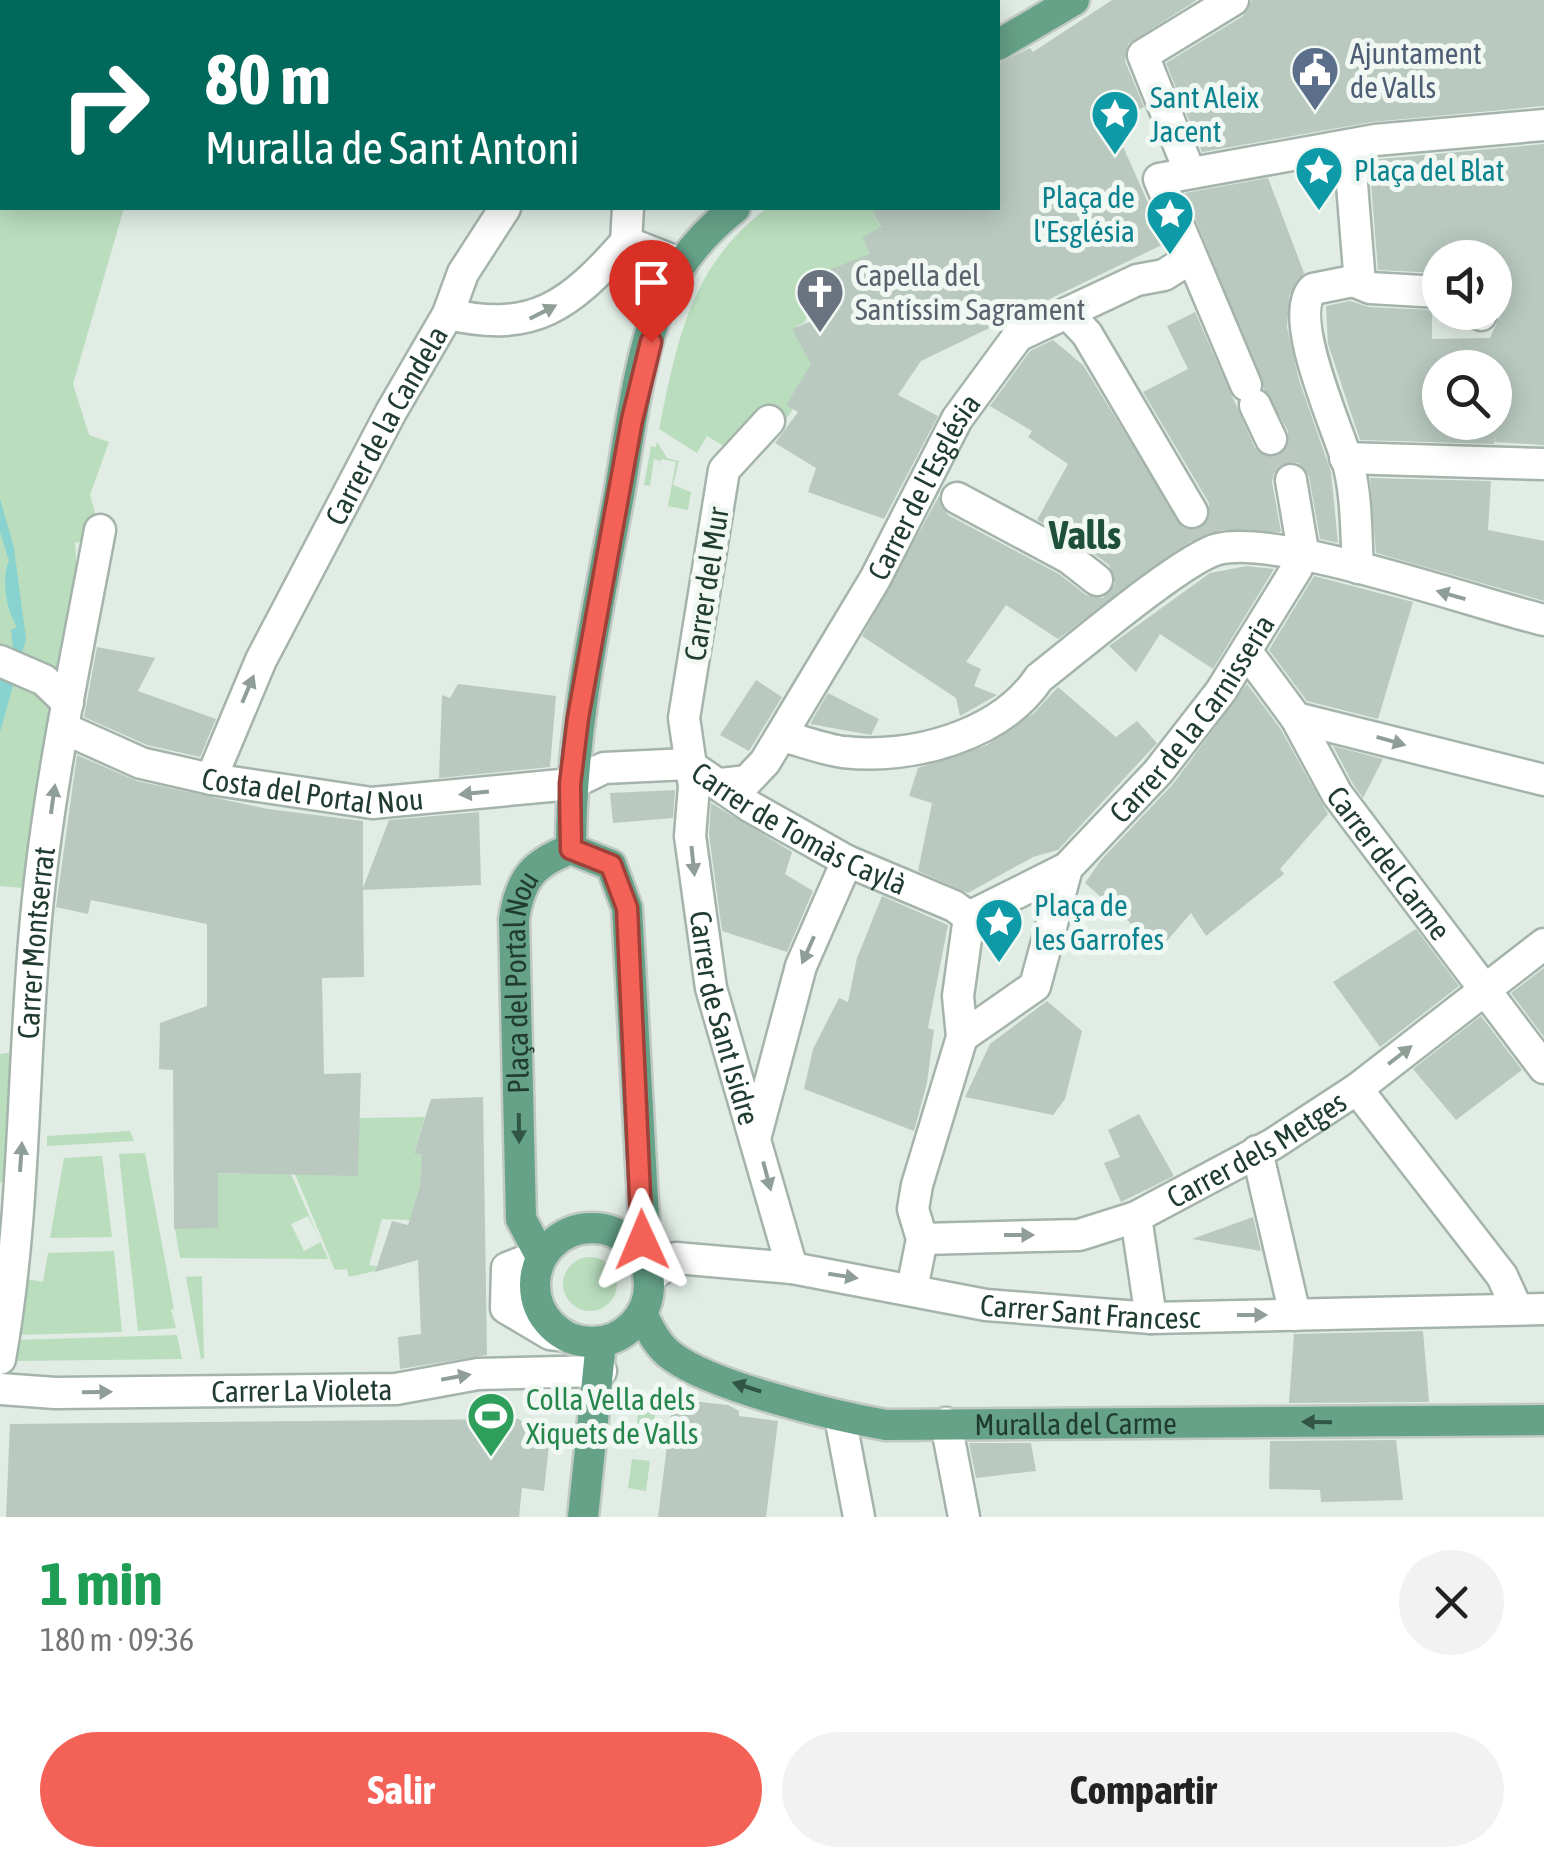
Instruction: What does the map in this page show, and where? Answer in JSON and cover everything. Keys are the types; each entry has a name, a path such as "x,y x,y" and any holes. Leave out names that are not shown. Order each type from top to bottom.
{"main road":[{"path":"1000,44 1074,0"},
{"path":"571,849 570,784 632,420 660,303 698,241 734,210"},
{"name":"Plaça del Portal Nou","path":"601,1356 567,1336 542,1312 536,1295 540,1255 521,1219 514,918 518,890 530,870 571,849 611,865 627,908 644,1219 642,1314"},
{"path":"540,1255 568,1234 587,1228 606,1230 644,1265"},
{"path":"583,1517 601,1356 642,1314"},
{"name":"Muralla del Carme","path":"642,1314 670,1356 697,1371 840,1417 886,1425 947,1431 1544,1420"}],"street":[{"path":"1205,170 1144,56 1233,0"},
{"path":"1271,439 1159,179 1424,134 1544,124"},
{"path":"1349,146 1361,284"},
{"path":"448,314 462,273 504,210"},
{"path":"628,210 626,242 682,264"},
{"name":"Carrer de la Candela","path":"211,779 260,660 448,314 482,322 529,320 556,306 604,267 626,242"},
{"name":"Carrer de l'Església","path":"721,784 747,781 782,736 876,579 938,488 957,419 1018,336 1137,280 1164,275 1191,258"},
{"path":"1358,568 1348,458 1311,351 1304,302 1313,289 1361,284 1422,290"},
{"path":"1067,312 1088,334 1192,512"},
{"name":"Carrer del Mur","path":"688,764 684,718 724,470 769,421"},
{"path":"1348,458 1544,464"},
{"path":"1292,480 1302,546 1299,556"},
{"path":"938,488 1069,558 1111,592"},
{"name":"Carrer Montserrat","path":"0,1359 12,1284 36,918 62,708 100,530"},
{"path":"782,736 843,752 877,751 930,744 988,727 1027,695 1111,592 1212,547 1299,556 1358,568 1544,620"},
{"name":"Carrer de la Carnisseria","path":"1067,868 1158,772 1247,652 1299,556"},
{"name":"Carrer del Carme","path":"1247,652 1296,718 1338,794 1544,1068"},
{"name":"Costa del Portal Nou","path":"0,662 44,680 62,708 141,762 211,779 372,803 570,784"},
{"path":"1296,718 1544,780"},
{"name":"Carrer de Tomàs Caylà","path":"570,784 597,769 688,764 751,807 847,861 954,906 969,917"},
{"name":"Carrer de Sant Isidre","path":"688,764 694,786 690,836 711,988 792,1268"},
{"path":"756,1135 801,966 847,861"},
{"path":"912,1289 922,1239 913,1209 917,1185 962,1037 958,996 969,917 1067,868"},
{"path":"962,1037 1035,986 1067,868"},
{"name":"Carrer dels Metges","path":"922,1239 1079,1235 1136,1216 1257,1151 1358,1089 1544,944"},
{"path":"1358,1089 1530,1309"},
{"path":"1257,1151 1295,1315"},
{"path":"1136,1216 1151,1318"},
{"name":"Plaça del Portal Nou","path":"521,1219 508,1268 506,1308 550,1334 567,1336"},
{"path":"508,1268 540,1255"},
{"name":"Carrer Sant Francesc","path":"644,1265 676,1258 792,1268 986,1305 1151,1318 1530,1309"},
{"name":"Carrer La Violeta","path":"0,1389 55,1393 396,1389 601,1356"},
{"path":"840,1417 859,1517"},
{"path":"947,1431 964,1517"}],"green space":[{"path":"0,210 123,210 73,384 89,435 109,442 90,495 97,520 84,541 75,543 77,570 24,888 0,886"},
{"path":"765,210 872,210 881,228 862,237 870,254 819,281 805,322 793,329 812,365 787,418 722,445 707,436 697,453 659,429 691,306 720,255"},
{"path":"657,442 667,458 679,461 673,485 691,492 688,510 668,506 676,462 661,459 658,471 660,461 654,459 650,486 644,485 651,446 656,447"},
{"path":"16,1052 9,1183 0,1182 0,1054"},
{"path":"425,1117 414,1152 428,1158 410,1220 382,1219 369,1265 388,1268 349,1277 347,1269 335,1270 295,1174 359,1118"},
{"path":"130,1131 134,1141 47,1146 47,1136"},
{"path":"239,1135 291,1174 318,1236 308,1216 291,1224 304,1251 321,1242 328,1259 180,1258 175,1229 218,1227 218,1173 238,1174"},
{"path":"145,1153 176,1328 138,1331 119,1154"},
{"path":"102,1156 112,1237 50,1238 64,1158"},
{"path":"114,1251 122,1332 16,1335 21,1278 43,1282 48,1253"},
{"path":"590,1257 609,1265 617,1284 609,1303 590,1311 571,1303 563,1284 571,1265"},
{"path":"202,1276 204,1358 201,1359 186,1277"},
{"path":"177,1335 182,1359 14,1361 15,1340"},
{"path":"641,1395 658,1397 652,1437 635,1435"},
{"path":"632,1459 650,1461 646,1491 628,1488"}],"water":[{"path":"0,499 14,548 26,639 0,732 0,664 13,648 11,630 17,627 6,594 9,561 0,532"}],"building":[{"path":"1112,0 1197,0 1128,44 1125,61 1144,107 1112,122 1166,243 921,361 898,395 938,416 884,519 808,492 816,468 775,443 798,412 786,405 811,364 792,329 817,319 813,301 826,271 870,254 862,237 881,227 872,210 1000,210 1000,63 1030,48 1033,52"},
{"path":"1252,0 1544,0 1544,106 1372,122 1202,152 1166,63 1243,16"},
{"path":"1544,144 1544,445 1495,442 1512,440 1512,350 1422,350 1422,440 1494,440 1494,444 1360,440 1328,344 1326,306 1350,301 1369,307 1422,310 1422,330 1432,330 1432,339 1490,338 1494,330 1512,330 1512,240 1422,240 1422,272 1378,270 1369,160"},
{"path":"1268,178 1304,273 1289,296 1287,327 1299,380 1331,472 1338,543 1320,539 1309,476 1298,463 1287,462 1274,473 1272,482 1281,532 1217,530 1194,539 1058,639 1006,605 966,662 981,669 974,686 997,695 960,716 956,698 862,636 939,496 948,515 1059,574 1086,595 1103,598 1115,584 1109,565 1078,542 1037,520 1068,464 1028,437 1032,431 990,406 1030,351 1053,340 1083,365 1184,529 1202,528 1209,520 1209,503 1143,392 1188,369 1167,326 1195,312 1255,448 1270,458 1287,449 1288,431 1264,389 1185,193"},
{"path":"1370,478 1491,481 1488,530 1544,541 1544,601 1376,553"},
{"path":"1247,566 1274,569 1213,669 1160,634 1136,672 1109,646 1210,573"},
{"path":"1314,576 1413,602 1378,719 1307,701 1269,650"},
{"path":"97,647 155,658 138,691 216,719 200,757 147,745 84,717"},
{"path":"756,680 782,697 749,751 720,735"},
{"path":"458,684 556,696 550,767 439,778 442,695 450,698"},
{"path":"1247,684 1280,728 1328,814 1280,869 1284,874 1206,936 1191,913 1160,949 1085,883 1101,860 1173,784"},
{"path":"1058,687 1116,737 1137,721 1157,743 1058,850 1033,857 968,893 918,871 932,803 909,796 918,768 987,745 1034,713"},
{"path":"828,693 879,719 871,735 810,724"},
{"path":"1333,746 1383,759 1363,798 1353,784"},
{"path":"77,755 137,781 268,809 363,821 363,888 389,820 479,812 481,885 363,890 364,977 322,978 324,1074 361,1073 358,1176 218,1173 218,1228 174,1229 173,1070 159,1069 160,1023 207,1006 207,924 91,900 88,914 56,907"},
{"path":"675,790 673,818 613,823 610,793"},
{"path":"711,803 792,852 785,874 813,891 787,952 722,931 709,835"},
{"path":"882,896 948,925 928,1028 934,1030 927,1083 914,1131 804,1089 813,1049 839,998 848,1002 857,958"},
{"path":"1416,929 1459,986 1380,1047 1333,982"},
{"path":"1544,968 1544,1037 1511,993"},
{"path":"1047,1001 1082,1031 1065,1099 1053,1115 965,1097 990,1044"},
{"path":"1481,1016 1522,1070 1456,1120 1413,1069"},
{"path":"483,1097 487,1355 400,1369 398,1337 421,1334 418,1260 375,1272 392,1221 408,1225 420,1186 422,1155 414,1153 431,1099"},
{"path":"1139,1114 1174,1176 1121,1202 1104,1163 1120,1157 1108,1130"},
{"path":"1253,1217 1261,1251 1192,1239"},
{"path":"1423,1331 1429,1402 1289,1403 1294,1334"},
{"path":"673,1399 728,1405 739,1411 739,1416 778,1421 766,1517 658,1517"},
{"path":"519,1419 549,1445 544,1491 522,1488 519,1517 6,1517 10,1424"},
{"path":"1396,1440 1403,1500 1321,1502 1320,1490 1269,1489 1270,1441"},
{"path":"969,1443 1031,1443 1036,1471 976,1478"}],"tunnel":[{"path":"1271,439 1291,480"},
{"path":"1192,512 1210,543"}],"place":[{"name":"Ajuntament de Valls","path":"1315,112"},
{"name":"Sant Aleix Jacent","path":"1115,156"},
{"name":"Plaça del Blat","path":"1319,212"},
{"name":"Plaça de l'Església","path":"1170,256"},
{"name":"Capella del Santíssim Sagrament","path":"820,334"},
{"name":"Plaça de les Garrofes","path":"999,964"},
{"name":"Colla Vella dels Xiquets de Valls","path":"491,1458"}],"district":[{"name":"Valls","path":"1085,534"}],"route":[{"path":"642,1240 627,908 611,865 571,849 570,784 578,718 632,420 651,342"}]}
